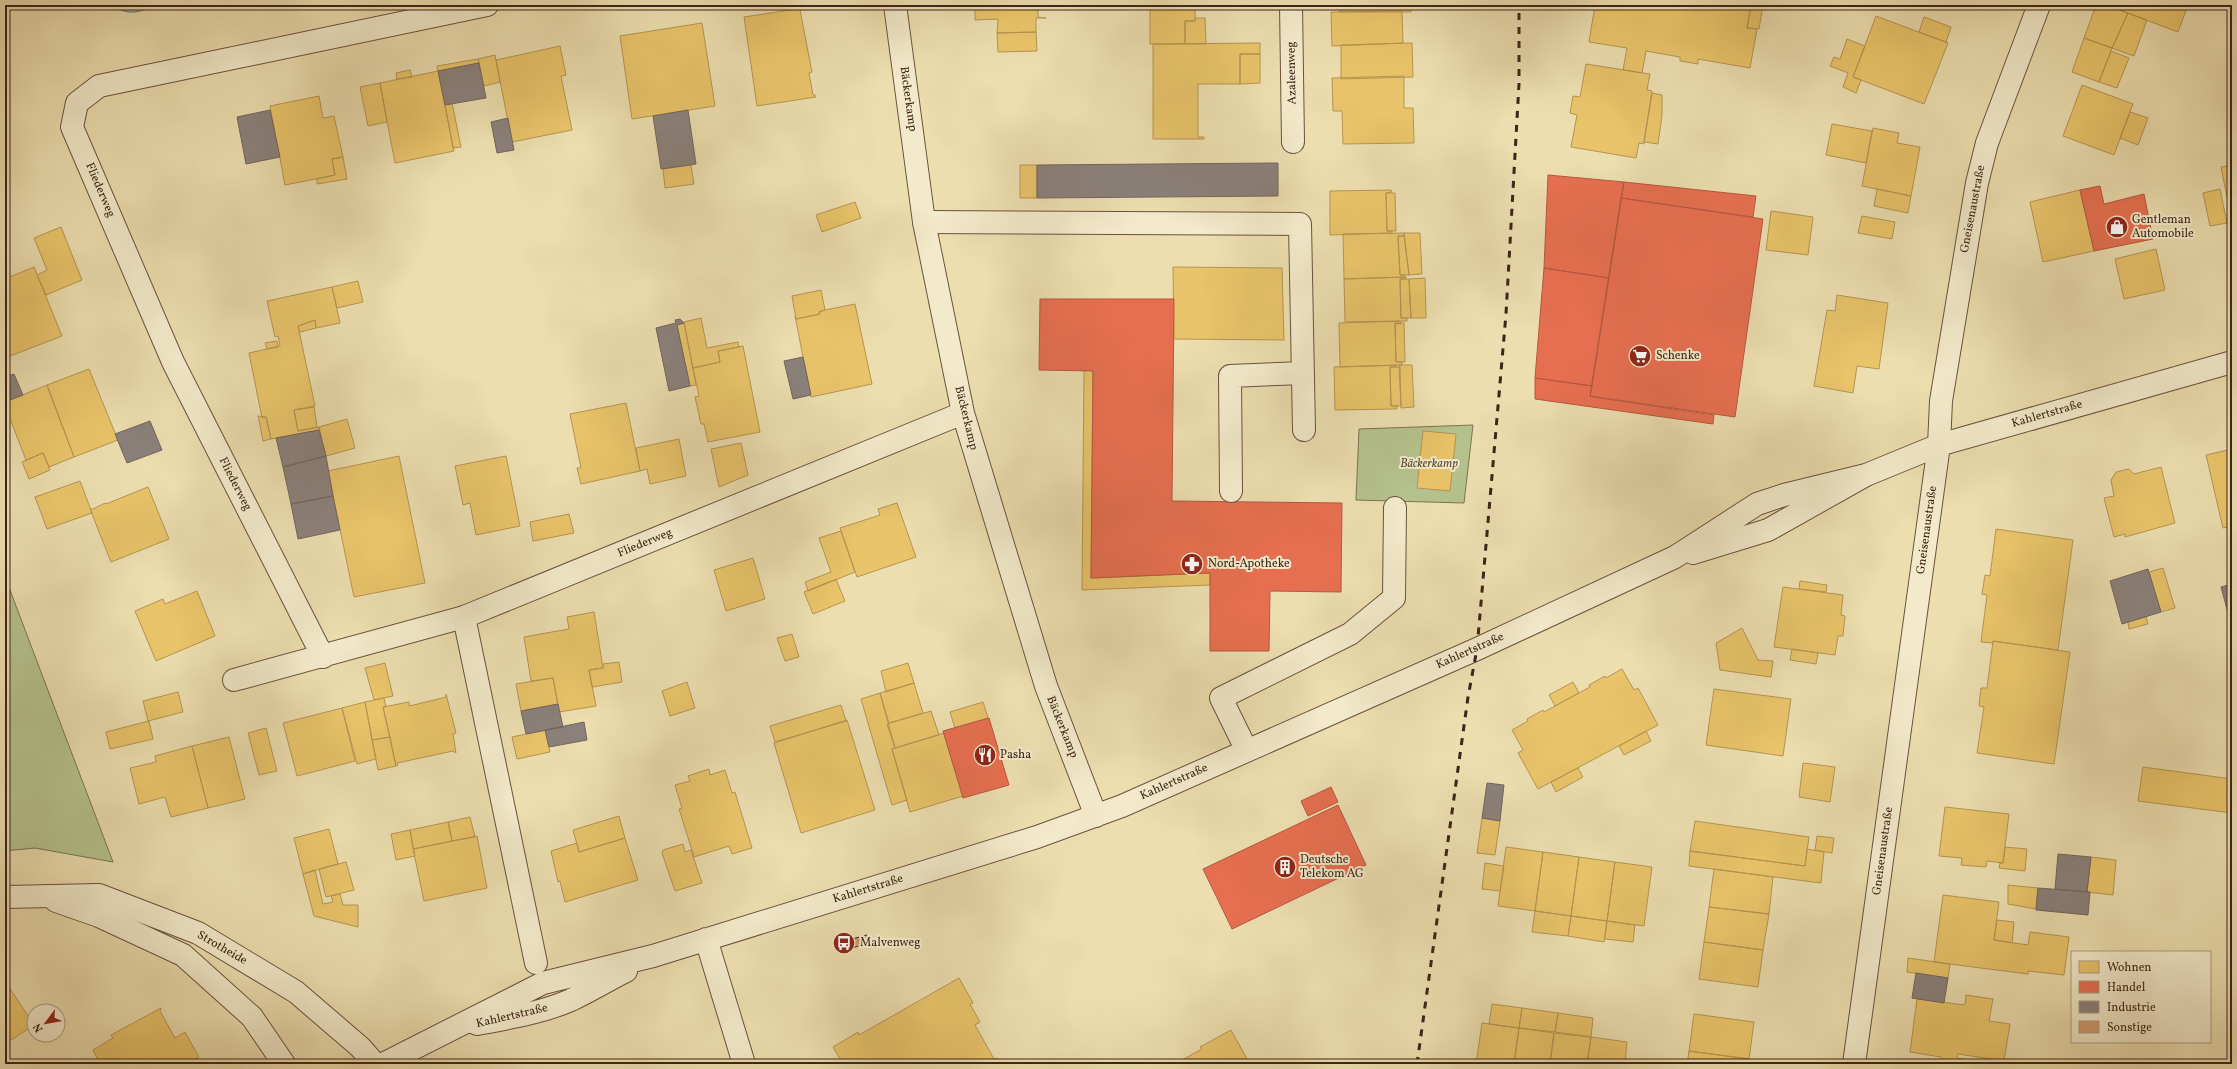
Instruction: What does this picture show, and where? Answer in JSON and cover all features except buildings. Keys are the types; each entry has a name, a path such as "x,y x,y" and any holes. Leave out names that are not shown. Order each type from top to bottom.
{"street":[{"name":"Fliederweg","path":"323,657 173,362 72,127 77,103 99,86 487,5"},
{"name":"Bäckerkamp","path":"895,5 924,222 963,413 1046,686 1096,816"},
{"name":"Azaleenweg","path":"1291,5 1293,142"},
{"name":"Gneisenaustraße","path":"1854,1064 1939,445 1941,401 1976,183 1987,143 2039,5"},
{"path":"924,222 1300,224 1304,430"},
{"name":"Kahlertstraße","path":"1675,557 1768,530 1866,475 1939,445 2232,362"},
{"path":"1232,491 1230,376 1303,373"},
{"name":"Fliederweg","path":"234,680 323,657 464,617 963,413"},
{"name":"Kahlertstraße","path":"383,1064 455,1029 529,1014 571,1000 653,956 1037,837 1122,806 1246,749 1477,649 1675,557 1757,504 1784,495 1866,475"},
{"path":"1246,749 1222,698 1350,634 1394,598 1395,508"},
{"path":"464,617 536,963"},
{"name":"Strotheide","path":"39,895 99,916 183,955 252,1017 284,1064"},
{"name":"Strotheide","path":"5,897 39,895 99,895 198,933 296,992 360,1047 375,1064"},
{"path":"706,939 744,1064"}],"green space":[{"name":"Bäckerkamp","path":"1473,425 1464,503 1356,500 1359,429"},
{"path":"5,577 113,862 35,848 5,851"}],"water":[{"path":"114,5 153,5 143,10 128,12 123,11"}],"railway":[{"path":"1417,1064 1468,697 1477,649 1506,314 1519,84 1519,5"}],"place":[{"name":"Gentleman Automobile","path":"2117,227"},
{"name":"Schenke","path":"1640,356"},
{"name":"Nord-Apotheke","path":"1192,564"},
{"name":"Pasha","path":"985,755"},
{"name":"Deutsche Telekom AG","path":"1285,867"},
{"name":"Malvenweg","path":"844,943"}]}
